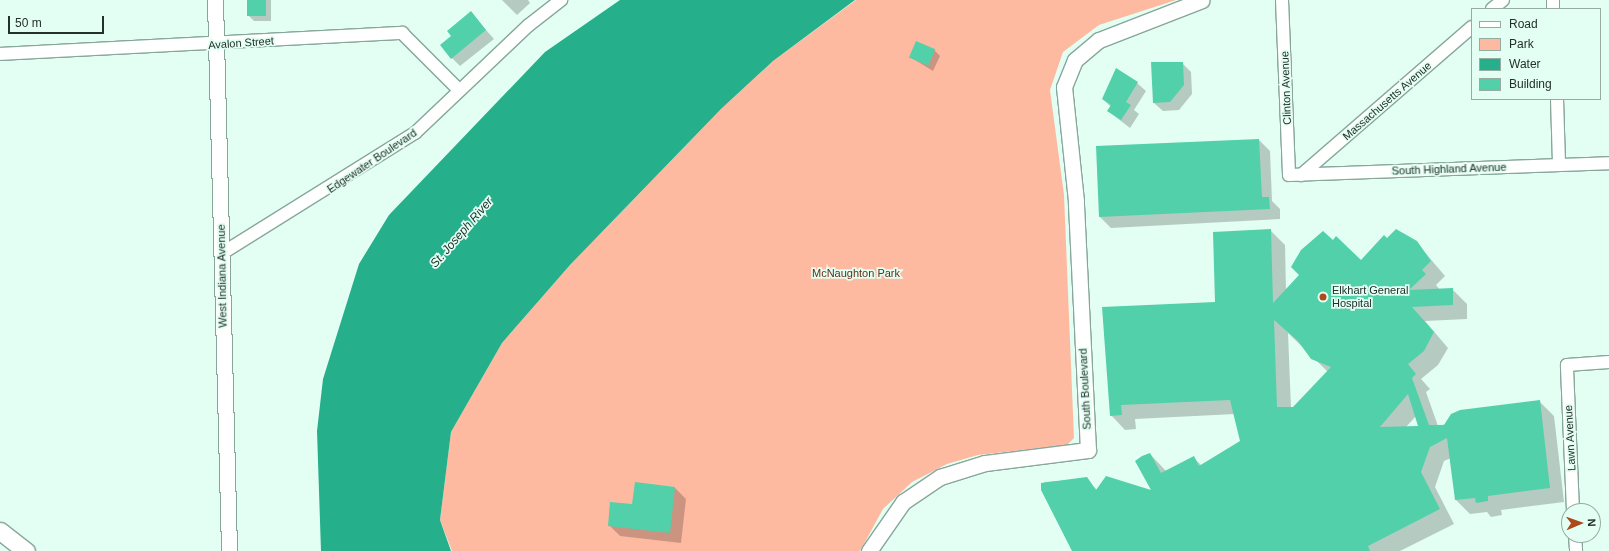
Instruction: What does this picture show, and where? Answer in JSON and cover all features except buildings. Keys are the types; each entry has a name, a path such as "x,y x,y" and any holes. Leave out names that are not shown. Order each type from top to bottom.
{"main road":[{"path":"0,532 26,551"}],"street":[{"name":"West Indiana Avenue","path":"215,0 229,551"},
{"name":"Edgewater Boulevard","path":"221,254 320,196 415,133 459,90 561,0"},
{"name":"South Boulevard","path":"869,551 903,502 940,477 985,463 1088,450 1076,201 1063,105 1068,74 1075,60 1099,40 1202,0"},
{"name":"Clinton Avenue","path":"1282,0 1295,175"},
{"path":"1493,8 1503,0"},
{"name":"Massachusetts Avenue","path":"1295,175 1471,28"},
{"name":"Avalon Street","path":"0,54 216,45 402,33 459,90"},
{"path":"1557,100 1559,164"},
{"name":"South Highland Avenue","path":"1295,175 1609,163"},
{"name":"Lawn Avenue","path":"1573,503 1567,365 1609,362"}],"green space":[{"name":"McNaughton Park","path":"856,0 1176,0 1099,25 1063,52 1050,90 1064,195 1074,438 1067,445 978,455 947,464 912,482 883,509 860,551 452,551 440,520 451,432 502,343 570,265 721,109 773,61"}],"water":[{"name":"St. Joseph River","path":"620,0 855,0 773,61 721,109 570,265 502,343 451,432 440,520 451,551 321,551 317,431 323,379 359,264 389,215 545,52"}],"place":[{"name":"Elkhart General Hospital","path":"1323,297"}]}
